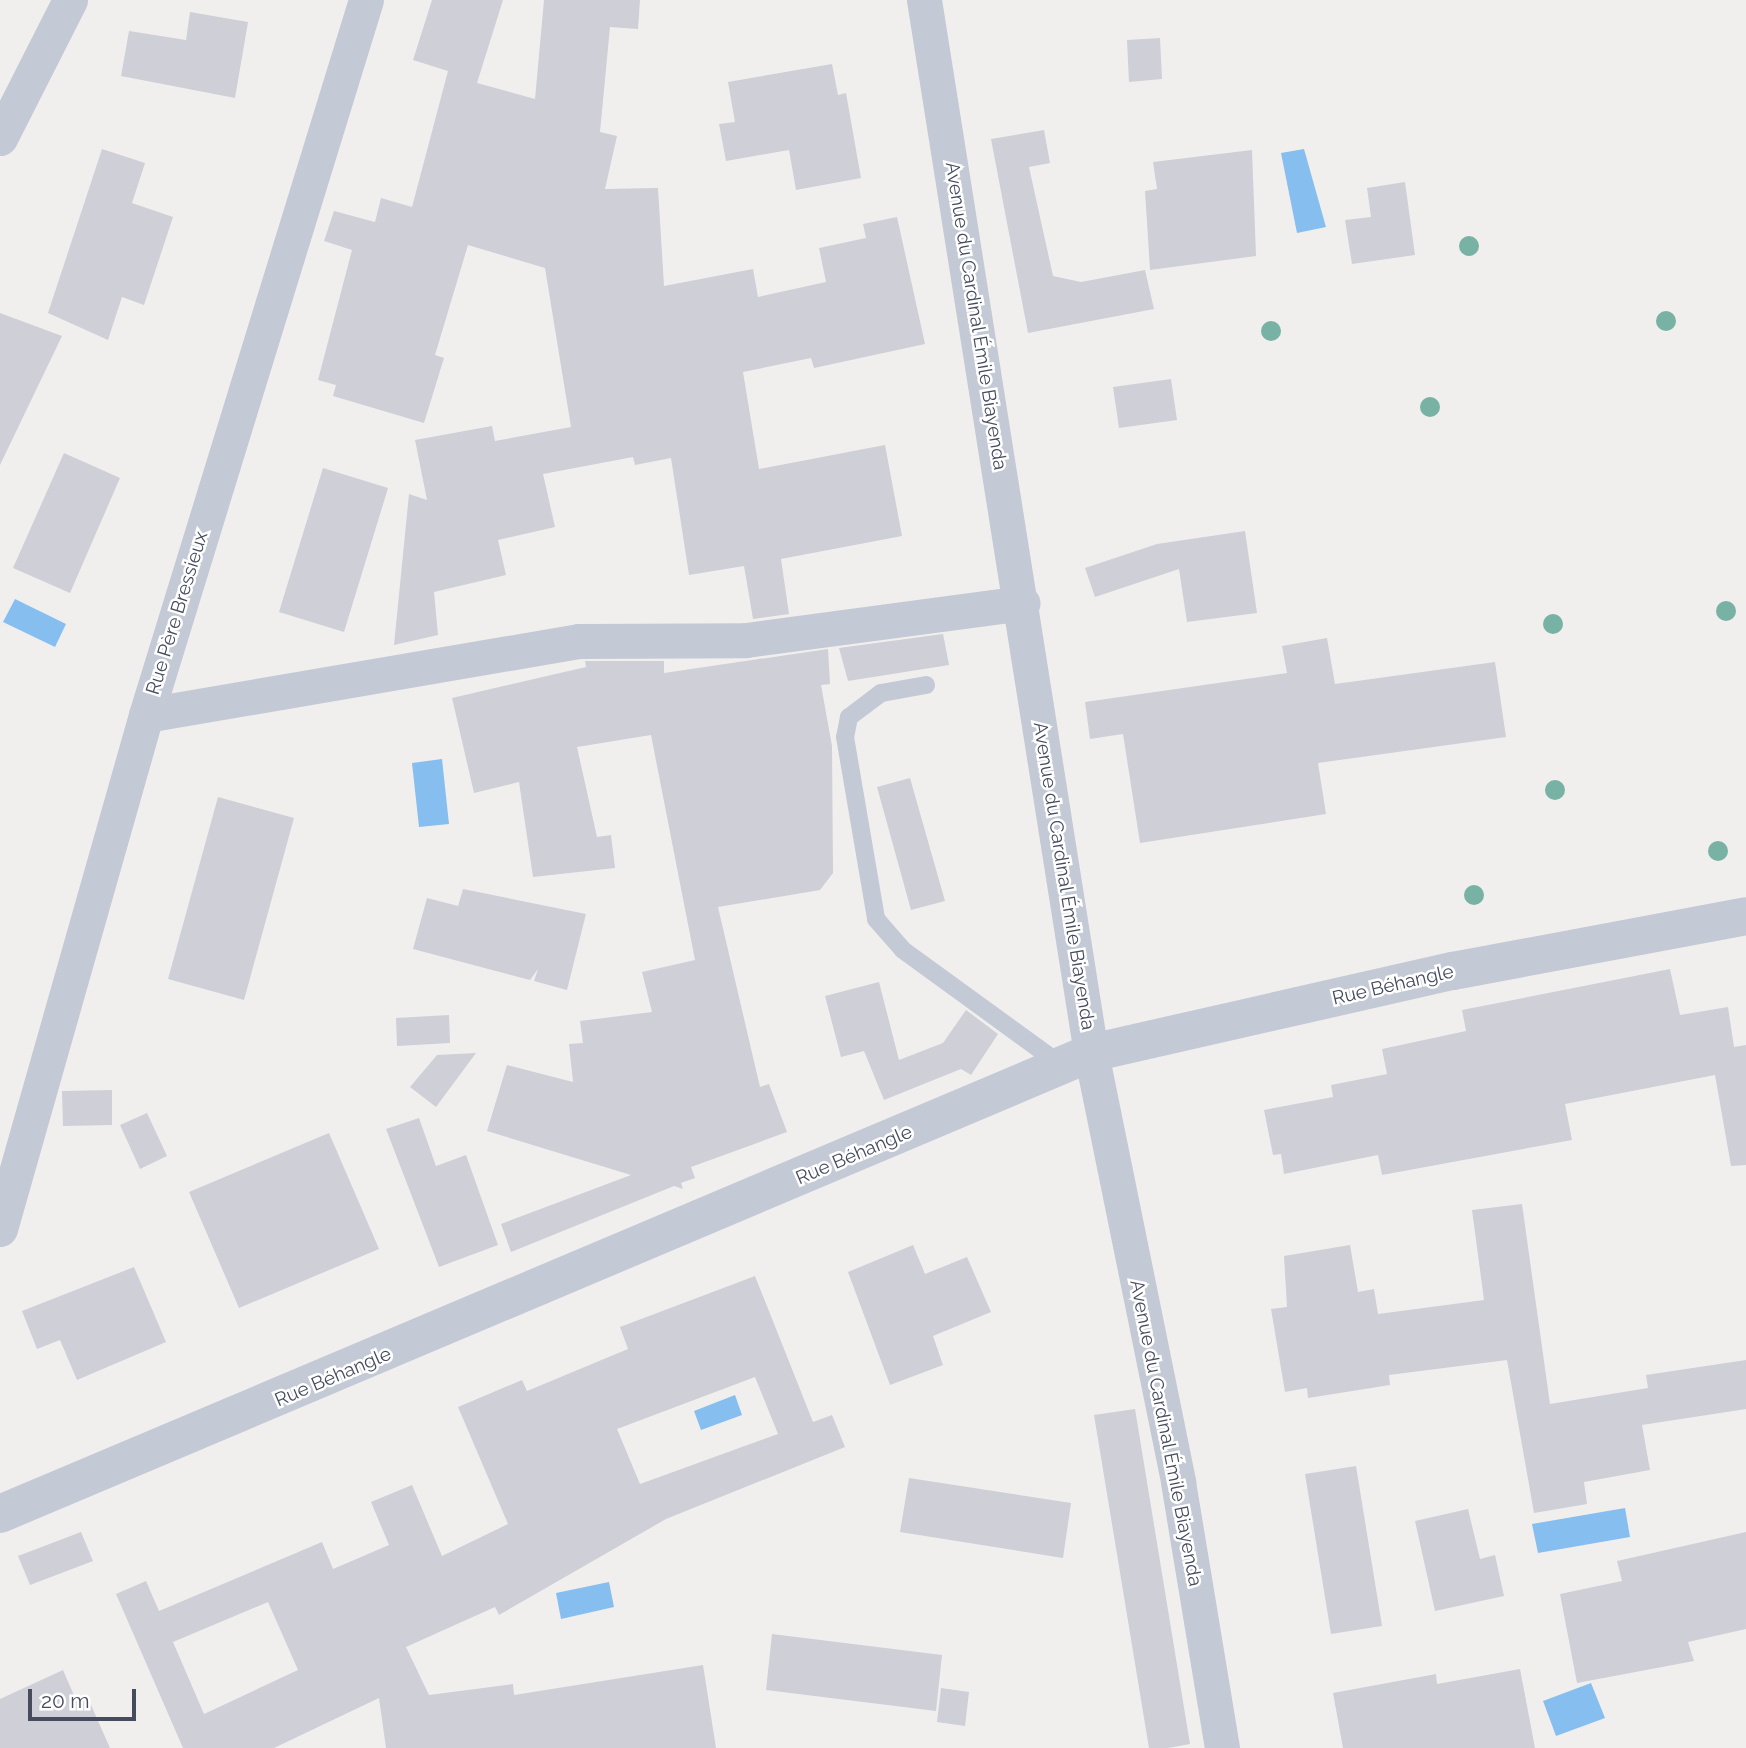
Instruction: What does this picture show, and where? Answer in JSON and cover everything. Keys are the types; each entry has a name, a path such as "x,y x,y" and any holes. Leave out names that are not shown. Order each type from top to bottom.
{"street":[{"path":"0,138 70,0"},
{"name":"Rue Père Bressieux","path":"0,1229 146,715 366,0"},
{"name":"Avenue du Cardinal Émile Biayenda","path":"924,0 1023,603 1076,1059 1178,1482 1222,1748"},
{"path":"146,715 579,641 747,639 1023,603"},
{"name":"Rue Béhangle","path":"0,1514 542,1290 1076,1059 1453,971 1746,916"}],"lane":[{"path":"926,685 881,693 849,717 845,737 876,919 903,950 1076,1059"}],"water":[{"path":"1304,149 1326,227 1297,233 1281,153"},
{"path":"15,599 66,624 55,647 3,622"},
{"path":"442,759 449,824 419,827 412,763"},
{"path":"735,1395 742,1415 701,1430 694,1411"},
{"path":"1625,1508 1630,1537 1538,1553 1532,1524"},
{"path":"609,1582 614,1607 561,1619 556,1593"},
{"path":"1591,1683 1605,1718 1556,1736 1543,1701"}],"building":[{"path":"432,0 503,0 477,83 535,99 544,0 640,0 638,29 610,27 600,132 617,136 605,189 658,188 664,286 753,269 758,297 826,282 819,248 866,238 863,224 897,217 925,344 814,368 811,358 743,372 759,469 885,445 902,536 781,559 789,614 753,619 744,566 689,575 671,458 635,465 633,457 543,474 555,527 498,540 506,575 434,592 438,635 394,645 409,494 427,500 415,440 492,426 495,441 571,427 545,268 468,245 435,355 444,358 424,423 333,396 336,385 318,380 352,250 324,241 334,211 375,222 381,198 412,207 448,71 413,60"},
{"path":"190,12 248,22 235,98 121,76 129,31 186,40"},
{"path":"1160,38 1162,79 1129,82 1127,40"},
{"path":"832,64 838,95 846,93 861,178 796,190 789,150 726,161 719,124 735,122 728,82"},
{"path":"1044,130 1050,163 1029,167 1053,276 1081,282 1145,270 1154,309 1028,333 991,139"},
{"path":"102,149 145,163 132,203 173,217 144,305 122,297 108,340 48,313"},
{"path":"1252,150 1256,256 1150,270 1145,191 1157,189 1153,162"},
{"path":"1405,182 1415,255 1352,264 1345,220 1371,217 1367,188"},
{"path":"0,313 62,336 0,465"},
{"path":"1171,379 1177,420 1119,428 1113,387"},
{"path":"64,453 120,478 70,593 13,568"},
{"path":"323,468 388,488 344,632 279,612"},
{"path":"1245,531 1257,613 1187,622 1179,569 1095,597 1085,568 1157,544"},
{"path":"943,634 949,665 848,681 839,648"},
{"path":"1327,638 1335,684 1495,662 1506,737 1318,763 1326,814 1140,843 1123,734 1090,739 1085,702 1287,673 1282,646"},
{"path":"828,649 830,684 821,685 832,746 833,873 820,890 718,907 760,1087 769,1084 787,1132 691,1167 695,1178 681,1183 683,1189 674,1186 511,1252 501,1224 631,1175 487,1131 507,1065 573,1082 569,1044 583,1043 580,1021 652,1012 642,972 695,960 651,735 577,747 597,837 611,835 615,868 533,877 519,782 474,793 452,698 586,667 585,661 664,661 664,673"},
{"path":"910,778 945,901 911,910 877,787"},
{"path":"218,797 294,818 244,1000 168,979"},
{"path":"463,889 586,914 567,990 534,981 538,969 530,980 413,949 427,898 458,906"},
{"path":"1670,969 1680,1015 1728,1007 1734,1047 1746,1045 1746,1165 1731,1166 1715,1075 1565,1104 1572,1140 1382,1175 1378,1155 1284,1174 1281,1154 1273,1155 1264,1110 1333,1097 1331,1085 1387,1074 1382,1049 1466,1031 1462,1010"},
{"path":"879,982 899,1060 943,1043 966,1010 998,1034 971,1075 961,1069 884,1100 864,1051 841,1057 825,996"},
{"path":"449,1015 450,1043 397,1046 396,1018"},
{"path":"476,1053 436,1107 410,1087 437,1055"},
{"path":"112,1090 112,1125 63,1126 62,1091"},
{"path":"147,1113 167,1156 140,1169 120,1125"},
{"path":"419,1118 436,1166 466,1155 498,1245 439,1267 386,1129"},
{"path":"329,1133 379,1249 239,1308 189,1192"},
{"path":"1522,1204 1550,1404 1648,1388 1646,1375 1746,1360 1746,1409 1642,1425 1650,1470 1584,1482 1587,1504 1534,1513 1507,1360 1389,1375 1390,1385 1308,1398 1307,1388 1285,1392 1271,1309 1287,1307 1284,1256 1350,1245 1358,1292 1374,1289 1378,1314 1484,1300 1472,1210"},
{"path":"913,1245 925,1274 967,1257 991,1312 933,1336 943,1365 890,1385 848,1272"},
{"path":"134,1267 166,1342 77,1380 60,1340 37,1349 22,1311"},
{"path":"755,1276 813,1422 832,1415 845,1447 666,1519 499,1615 495,1607 406,1647 429,1695 513,1684 514,1695 703,1665 716,1748 386,1748 379,1698 274,1748 183,1748 116,1594 146,1581 159,1611 322,1542 333,1569 389,1545 371,1502 412,1485 442,1556 508,1524 458,1407 522,1380 527,1391 628,1349 620,1327","holes":["755,1377 778,1434 640,1484 617,1429","268,1602 298,1670 204,1714 173,1642"]},
{"path":"1135,1409 1190,1744 1168,1748 1149,1748 1094,1415"},
{"path":"1356,1466 1382,1626 1331,1634 1305,1474"},
{"path":"909,1478 1071,1503 1063,1558 900,1532"},
{"path":"1468,1509 1480,1559 1495,1555 1504,1596 1435,1611 1415,1521"},
{"path":"81,1532 93,1561 30,1585 18,1556"},
{"path":"1746,1532 1746,1629 1688,1642 1694,1661 1577,1683 1560,1594 1622,1581 1617,1561"},
{"path":"772,1634 942,1655 936,1711 766,1690"},
{"path":"1520,1669 1535,1748 1343,1748 1333,1693 1436,1674 1437,1684"},
{"path":"63,1670 76,1700 87,1696 110,1748 0,1748 0,1699"},
{"path":"941,1688 969,1692 965,1726 937,1722"}]}
